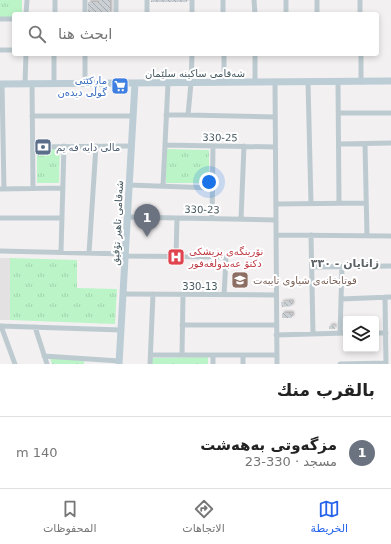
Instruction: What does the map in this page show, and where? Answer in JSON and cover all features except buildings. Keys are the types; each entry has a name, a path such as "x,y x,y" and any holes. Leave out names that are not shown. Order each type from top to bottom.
{"street":[{"path":"26,12 27,0"},
{"path":"55,0 55,12"},
{"path":"85,0 85,12"},
{"path":"116,0 116,12"},
{"path":"147,0 147,12"},
{"path":"192,0 192,12"},
{"path":"223,0 223,12"},
{"path":"254,0 255,12"},
{"path":"286,0 286,12"},
{"path":"317,0 317,12"},
{"path":"360,0 360,12"},
{"path":"0,19 12,19"},
{"path":"0,50 12,50"},
{"path":"26,56 32,116 33,188"},
{"path":"54,56 54,83"},
{"path":"85,56 85,83"},
{"path":"188,115 192,56"},
{"path":"224,56 224,83"},
{"path":"255,56 255,82"},
{"path":"361,56 361,82"},
{"name":"شەقامی ساکینە سلێمان","path":"1,84 391,81"},
{"path":"275,82 277,364"},
{"path":"308,82 311,204"},
{"path":"338,82 339,203"},
{"name":"شەقامی تاهیر تۆفیق","path":"119,362 135,83"},
{"path":"163,186 168,83"},
{"path":"1,84 2,189 63,188"},
{"path":"339,113 391,113"},
{"path":"166,115 275,117"},
{"path":"32,116 133,116"},
{"path":"338,144 391,143"},
{"path":"365,144 367,236"},
{"name":"330-25","path":"165,145 275,147"},
{"path":"61,252 64,146"},
{"path":"89,253 96,146"},
{"path":"33,147 131,146"},
{"path":"212,219 213,146"},
{"path":"241,219 244,146"},
{"path":"129,185 212,188"},
{"path":"276,204 366,203"},
{"name":"330-23","path":"127,217 276,220"},
{"path":"0,218 62,218"},
{"path":"176,257 177,218"},
{"path":"276,235 391,236"},
{"path":"311,235 313,334"},
{"path":"0,251 176,257 223,257 226,260 224,295"},
{"path":"312,267 391,266"},
{"path":"276,335 343,333 341,299 342,267"},
{"name":"330-13","path":"123,294 276,295"},
{"path":"150,364 153,294"},
{"path":"182,294 182,355"},
{"path":"340,364 386,364 385,297"},
{"path":"341,299 391,297"},
{"path":"182,325 276,325"},
{"path":"15,364 0,326 121,330"},
{"path":"35,327 47,364"},
{"path":"379,333 386,333"},
{"path":"151,355 277,355"},
{"path":"213,355 213,364"},
{"path":"243,355 243,364"},
{"path":"44,356 85,361 119,362"}],"shaded area":[{"path":"0,258 10,258 10,320 0,320"}],"green space":[{"path":"0,0 22,0 22,12 12,12 12,17 0,17"},
{"path":"60,149 59,183 37,183 37,150"},
{"path":"166,149 209,150 209,183 166,183"},
{"path":"10,258 77,260 77,288 117,289 115,324 10,320"},
{"path":"208,357 208,364 151,364 152,358"},
{"path":"50,358 84,360 84,364 52,364"}],"place":[{"name":"مارکێتی گوڵی دیدەن","path":"120,86"},
{"name":"مالى دايه فه يم","path":"43,147"},
{"name":"مزگەوتی بەهەشت","path":"147,237"},
{"name":"نۆرینگەی پزیشکی دکتۆ عەبدولغەفور","path":"176,257"},
{"name":"قوتابخانەی شیاوی تایبەت","path":"240,280"}],"district":[{"name":"زانایان - ٣٣٠","path":"345,263"}]}
